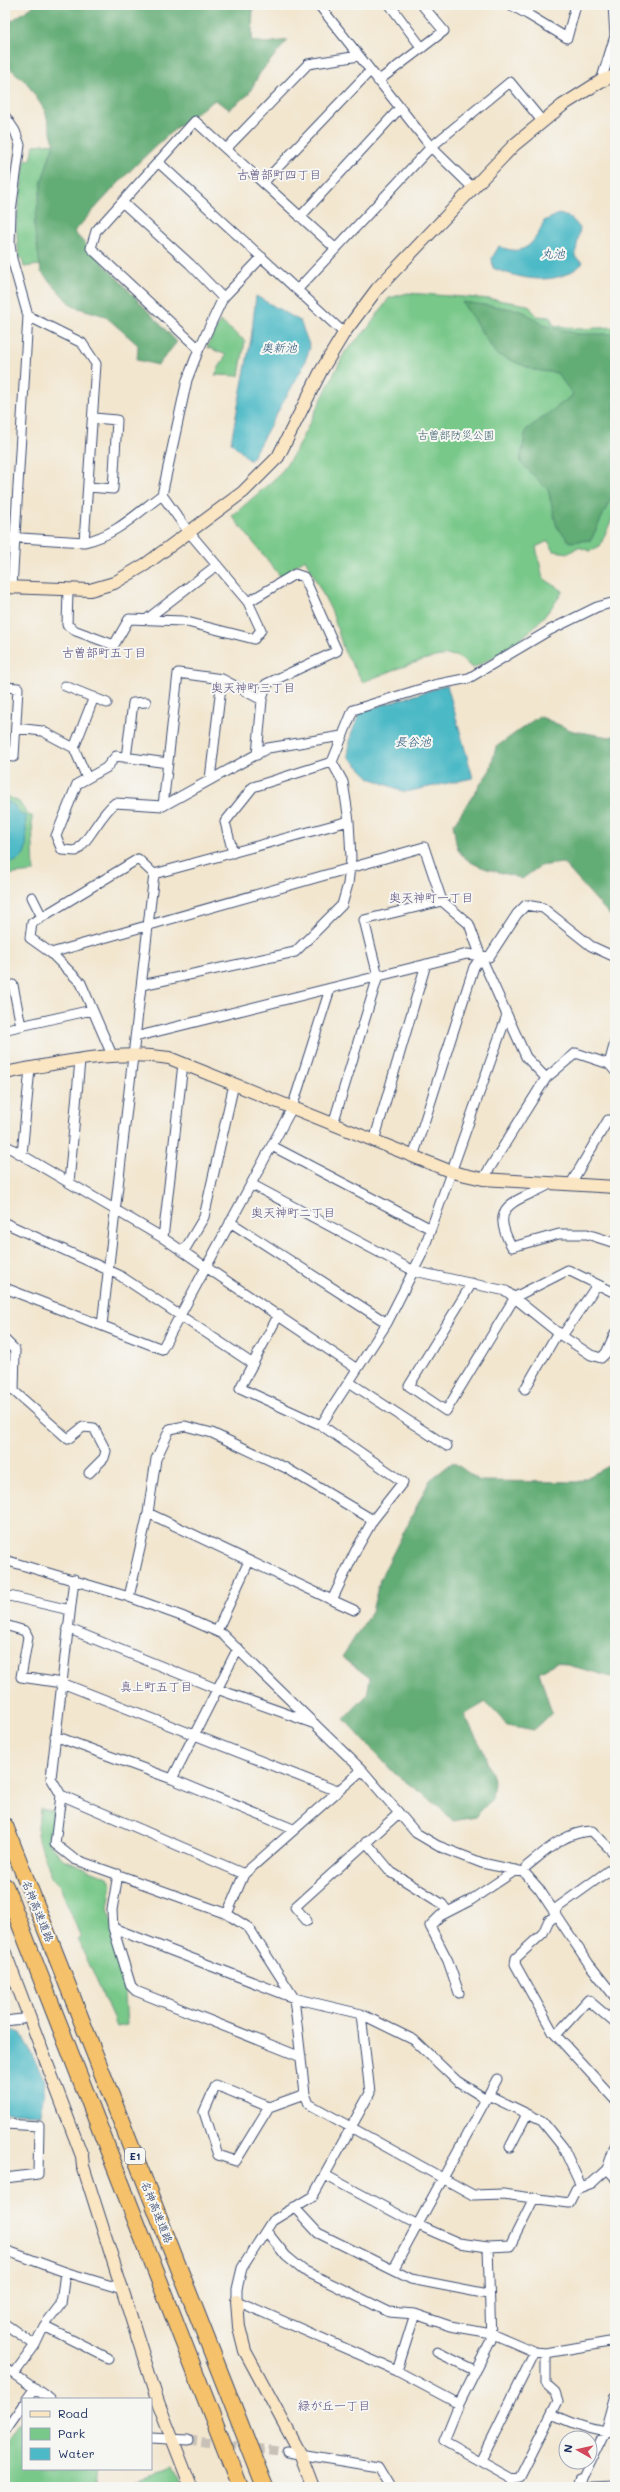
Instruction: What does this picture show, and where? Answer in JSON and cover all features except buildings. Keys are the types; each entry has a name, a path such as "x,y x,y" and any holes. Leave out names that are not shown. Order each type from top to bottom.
{"highway":[{"name":"名神高速道路","path":"5,1826 265,2487"},
{"name":"名神高速道路","path":"5,1886 240,2487"}],"street":[{"path":"307,5 319,5 431,147 473,188"},
{"path":"390,5 422,48"},
{"path":"378,81 444,31 422,5"},
{"path":"511,5 528,9 567,38 576,5"},
{"path":"601,81 615,36 613,5"},
{"path":"226,149 308,64 359,56"},
{"path":"263,183 370,70"},
{"path":"5,116 15,131 20,145 9,189 11,211 8,258 28,316 15,538 8,588 68,591 90,590 114,583 146,564 188,531 243,492 278,458 321,371 344,333 377,289 514,145 542,121 601,81 615,76"},
{"path":"298,290 431,147 510,82 542,121"},
{"path":"300,217 400,108"},
{"path":"199,349 92,248 96,231 195,121 336,249"},
{"path":"158,162 344,333"},
{"path":"122,202 190,264 224,298"},
{"path":"5,537 84,542 96,540 116,531 162,494 187,380 199,349 224,298 262,257"},
{"path":"28,316 82,343 96,364 94,418 84,542"},
{"path":"89,487 113,489 116,420 94,418"},
{"path":"68,591 67,625 76,632 114,645 129,619 183,621 254,640 261,630 248,602 188,531 162,494"},
{"path":"147,619 217,565"},
{"path":"248,602 295,574 304,577 337,651 266,684 262,700 256,755"},
{"path":"142,985 294,952 342,905 350,867 349,821 343,782 332,762 353,710 434,685 470,678 550,630 597,607 615,602"},
{"path":"163,806 178,673 222,679 262,700"},
{"path":"210,779 222,679"},
{"path":"65,686 107,703"},
{"path":"5,687 18,688 14,757 5,756"},
{"path":"74,748 94,697"},
{"path":"126,758 133,703 146,702"},
{"path":"16,728 42,730 74,748 87,778"},
{"path":"168,763 116,756 106,768 77,784 56,836 62,850 76,851 86,842 108,809 115,803 163,806 268,748 342,736"},
{"path":"233,853 224,822 253,787 332,762"},
{"path":"154,874 349,821"},
{"path":"51,953 148,924 424,847 442,901 469,924 480,957 526,1057 546,1078"},
{"path":"112,1055 80,983 51,953 30,938 32,923 138,859 154,874"},
{"path":"102,1325 154,874"},
{"path":"32,897 42,918"},
{"path":"333,1124 378,976 364,920 442,901"},
{"path":"135,1037 466,954 489,957 517,914 526,905 543,908 591,946 615,957"},
{"path":"413,1157 474,967 480,957"},
{"path":"374,1141 426,964"},
{"path":"13,984 21,1026"},
{"path":"5,1288 162,1348 292,1108 330,988"},
{"path":"5,1031 92,1010"},
{"path":"321,1425 387,1323 414,1271 452,1172 507,1015"},
{"path":"483,1179 546,1078 576,1053 612,1067 615,1042"},
{"path":"5,1073 112,1055 133,1054 169,1058 452,1172 483,1179 615,1187"},
{"path":"69,1182 80,1060"},
{"path":"163,1238 183,1064"},
{"path":"22,1155 30,1068"},
{"path":"184,1251 204,1216 234,1084"},
{"path":"570,1185 608,1120 615,1121"},
{"path":"5,1145 184,1251 357,1368"},
{"path":"272,1146 431,1228"},
{"path":"251,1184 414,1271 506,1291 560,1334 591,1355 601,1358 606,1353 615,1333"},
{"path":"550,1184 509,1203 503,1215 504,1232 512,1247 559,1234 587,1234 615,1243"},
{"path":"230,1222 387,1323"},
{"path":"5,1223 108,1271 180,1315 253,1364"},
{"path":"472,1283 409,1386 446,1411 515,1297 568,1270 615,1294"},
{"path":"525,1390 560,1334 597,1285"},
{"path":"279,1314 240,1388 321,1425 403,1482 373,1520 356,1550 332,1600"},
{"path":"5,1340 15,1350 14,1391"},
{"path":"349,1382 447,1446"},
{"path":"5,1386 7,1385 68,1439 83,1427 94,1428 106,1451 104,1458 89,1473"},
{"path":"129,1597 148,1513 156,1459 170,1429 185,1426 212,1433 286,1468 373,1520"},
{"path":"148,1513 354,1610"},
{"path":"5,1560 74,1579 129,1597 184,1616 217,1632 238,1648 362,1770 416,1833 438,1846 482,1863 524,1872 539,1889 589,1964 615,1997"},
{"path":"217,1632 249,1561"},
{"path":"74,1579 67,1628 51,1778 61,1796 55,1844 74,1859 226,1914 249,1928 294,1998 305,2094 309,2104 473,2195 503,2194 569,2203 576,2189 592,2183 607,2170 615,2146"},
{"path":"5,1595 70,1610"},
{"path":"5,1625 25,1631 28,1637 21,1678 62,1683 195,1734 336,1792"},
{"path":"67,1628 217,1689 318,1726"},
{"path":"172,1780 238,1648"},
{"path":"55,1736 172,1780 293,1829"},
{"path":"226,1914 244,1874 293,1829 362,1770"},
{"path":"61,1796 244,1874"},
{"path":"307,1921 295,1907 399,1813"},
{"path":"527,1866 563,1837 578,1832 592,1831 615,1854"},
{"path":"366,1842 391,1872 442,1904 448,1912"},
{"path":"615,1866 555,1913 549,1920 543,1933 516,1958 515,1964 556,2035 615,2100"},
{"path":"459,1993 448,1961 430,1926 448,1912 471,1900 516,1870"},
{"path":"118,1874 112,1910 113,1928 131,1986 136,1991 301,2057"},
{"path":"113,1928 294,1998 361,2014 414,2040 457,2081 487,2097 542,2121 563,2147 581,2186"},
{"path":"5,1953 82,2156 83,2166 122,2289 172,2440 191,2487"},
{"path":"556,2035 588,2000 615,2023"},
{"path":"313,2487 300,2454 245,2351 239,2326 237,2289 242,2268 267,2232 272,2221 313,2196 370,2093 361,2014"},
{"path":"5,2021 22,2019 29,2015"},
{"path":"393,2270 497,2079"},
{"path":"269,2107 216,2085 204,2112 218,2155 236,2161 269,2107 305,2094"},
{"path":"510,2147 527,2114"},
{"path":"5,2124 39,2126 38,2174 5,2178"},
{"path":"607,2170 615,2177"},
{"path":"325,2175 418,2225 458,2243 488,2247 510,2246 534,2198"},
{"path":"294,2207 318,2233 411,2279 488,2294"},
{"path":"267,2232 286,2256 316,2278 389,2312 415,2314 450,2326 491,2333 535,2352 546,2353 615,2341"},
{"path":"488,2247 488,2294 491,2340 459,2404 444,2441 512,2479 520,2477 558,2401 555,2392 546,2384 546,2353"},
{"path":"5,2250 65,2272 122,2289"},
{"path":"14,2374 35,2344 44,2326 61,2304 65,2272"},
{"path":"237,2301 397,2371 459,2404"},
{"path":"397,2371 415,2314"},
{"path":"5,2324 35,2344"},
{"path":"44,2326 108,2358"},
{"path":"437,2352 476,2371"},
{"path":"481,2461 535,2352"},
{"path":"5,2368 49,2398"},
{"path":"28,2398 34,2388"},
{"path":"577,2487 580,2479 582,2480 605,2432 615,2396"},
{"path":"5,2431 22,2406"},
{"path":"552,2414 579,2427 615,2433"},
{"path":"152,2438 188,2440"},
{"path":"287,2452 378,2467 390,2487"},
{"path":"592,2487 615,2486"}],"green space":[{"path":"35,5 253,5 252,41 267,43 288,40 260,73 248,95 229,109 215,100 195,114 140,161 74,232 177,342 158,365 137,360 138,345 105,316 72,306 41,272 34,226 42,181 54,143 45,111 27,83 5,64 5,25"},
{"path":"54,143 42,181 40,265 24,267 22,258 19,258 16,225 25,159 31,160 34,145"},
{"name":"古曽部防災公園","path":"408,293 491,299 528,305 537,316 551,317 553,325 579,329 615,327 615,512 600,546 590,551 578,547 569,553 554,551 548,541 536,547 543,578 563,591 534,627 512,645 473,668 455,656 447,655 409,664 363,682 344,651 332,612 305,559 281,577 232,516 280,474 295,452 345,352 368,328 389,298"},
{"path":"462,302 521,310 544,325 578,334 615,334 615,490 591,540 570,542 557,527 548,490 520,462 526,430 573,395 557,373 534,370 496,354"},
{"path":"220,321 245,341 239,376 215,375 226,355 207,347"},
{"path":"539,716 573,731 610,737 615,735 615,921 563,863 540,866 522,879 478,866 463,856 457,847 453,825 490,770 496,747"},
{"path":"7,796 19,802 28,815 32,816 34,872 5,875 5,797"},
{"path":"453,1462 480,1481 578,1482 615,1463 615,1678 557,1662 539,1672 552,1713 534,1730 507,1725 486,1702 464,1715 483,1750 494,1782 492,1799 475,1817 453,1821 440,1807 395,1774 344,1719 367,1695 370,1678 342,1657 372,1611 380,1579 430,1480"},
{"path":"40,1809 54,1811 50,1844 63,1859 108,1877 112,1884 108,1908 125,1994 127,2025 117,2027 78,1939 81,1938 59,1884 53,1880 37,1835"},
{"path":"18,2423 22,2425 22,2470 98,2470 96,2485 101,2487 5,2487 5,2442"},
{"path":"173,2469 181,2487 116,2487"}],"water":[{"name":"丸池","path":"559,214 571,218 580,228 575,257 583,263 573,271 563,276 540,279 516,276 493,268 492,258 499,246 515,250 528,246 537,236 544,221"},
{"name":"奥新池","path":"256,296 300,321 310,347 303,367 250,461 231,442 251,339"},
{"name":"長谷池","path":"447,685 473,778 405,792 370,778 348,756 351,735 360,712"},
{"path":"6,801 14,805 21,815 26,816 26,847 21,858 14,862 5,864"},
{"path":"12,2030 21,2033 45,2081 41,2114 5,2113 5,2036"}],"tunnel":[{"path":"188,2440 287,2452"}],"district":[{"name":"古曽部町四丁目","path":"279,175"},
{"name":"古曽部町五丁目","path":"104,653"},
{"name":"奥天神町三丁目","path":"253,688"},
{"name":"奥天神町一丁目","path":"431,898"},
{"name":"奥天神町二丁目","path":"293,1213"},
{"name":"真上町五丁目","path":"156,1687"},
{"name":"緑が丘一丁目","path":"334,2406"}]}
